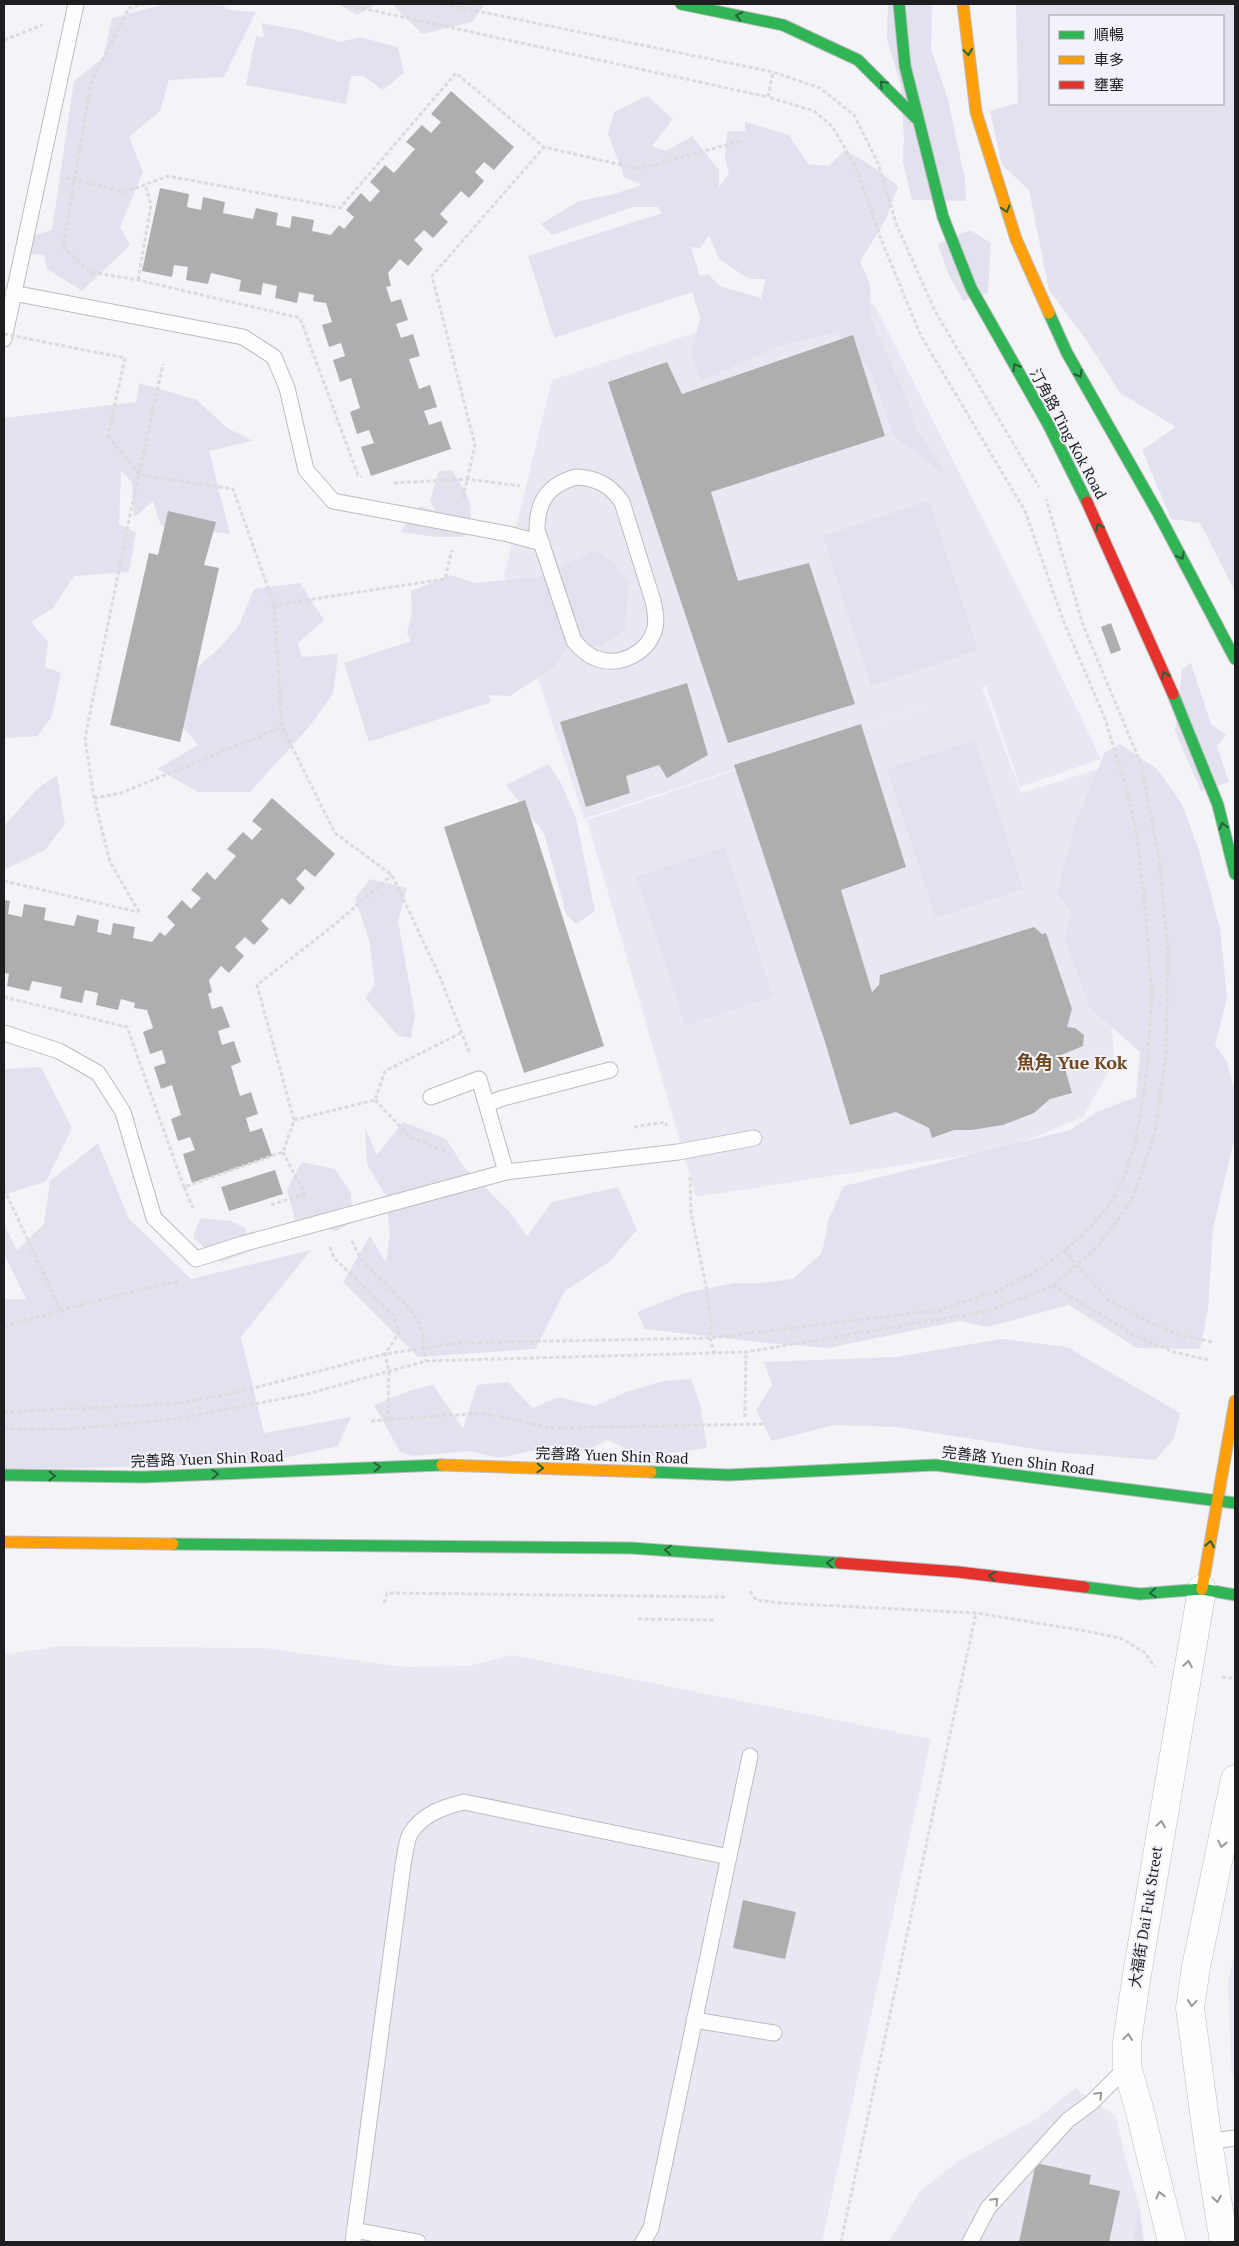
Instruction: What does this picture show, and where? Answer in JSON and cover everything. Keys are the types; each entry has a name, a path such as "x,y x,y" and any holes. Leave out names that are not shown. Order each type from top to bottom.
{"main road":[{"path":"681,4 784,25 858,60 917,119"},
{"name":"汀角路 Ting Kok Road","path":"900,4 905,66 943,217 971,288 1048,424 1093,514 1165,674 1218,805 1235,874"},
{"path":"963,4 976,112 1016,239 1067,353 1158,513 1235,659"},
{"path":"1202,1589 1235,1401"},
{"name":"完善路 Yuen Shin Road","path":"4,1475 144,1477 438,1465 729,1475 935,1466 1218,1500"},
{"path":"1218,1500 1235,1502"},
{"path":"4,1542 631,1548 958,1572 1140,1594 1202,1589 1235,1595"}],"street":[{"name":"大福街 Dai Fuk Street","path":"1172,2242 1127,2067 1128,2043 1137,1970 1202,1589"},
{"path":"1224,2242 1190,2008 1196,1967 1235,1779"}],"lane":[{"path":"4,339 76,4"},
{"path":"13,293 243,337 274,357 287,388 306,470 333,501 542,543"},
{"path":"576,477 590,478 602,482 613,490 622,502 656,613 652,636 643,648 623,660 609,661 595,658 574,641 542,543 537,530 537,516 542,502 562,481 576,477"},
{"path":"4,1033 59,1052 98,1073 123,1112 154,1218 196,1259 342,1216 506,1172 678,1152 754,1138"},
{"path":"487,1104 502,1098 610,1070"},
{"path":"431,1097 479,1079 506,1172"},
{"path":"643,2242 651,2228 750,1756"},
{"path":"418,2242 353,2236 403,1865 410,1834 423,1818 444,1807 464,1802 729,1857"},
{"path":"694,2020 774,2033"},
{"path":"970,2242 988,2208 1068,2120 1091,2103 1127,2067"},
{"path":"1208,2142 1235,2138"}],"path":[{"path":"145,4 129,8 91,83 74,180 125,192 168,176 340,208 456,73 544,147 639,169 740,141"},
{"path":"4,1412 173,1404 238,1392 385,1354 457,1342 710,1338 940,1310 994,1292 1040,1269 1084,1234 1110,1203 1126,1172 1136,1141 1147,1071 1152,994 1139,855 1126,790 1105,719 1063,620 1025,511 920,334 881,239 856,167 832,126 814,111 768,97 344,4"},
{"path":"443,4 774,72 820,88 854,115 878,163 897,226 935,311 1040,487"},
{"path":"4,40 45,24"},
{"path":"768,97 774,72"},
{"path":"274,605 446,579 475,445 432,276 544,147"},
{"path":"138,280 151,204 145,184"},
{"path":"4,334 125,358 108,436 140,475 233,490 274,605 282,727 335,833 392,875 440,977 479,1079"},
{"path":"4,881 139,912 110,862 94,798 85,738 131,510 163,364"},
{"path":"4,1429 72,1429 175,1419 307,1394 426,1362 746,1352 988,1311 1053,1286 1098,1246 1132,1200 1155,1133 1166,1052 1168,950 1160,859 1141,764 1083,625 1044,496"},
{"path":"94,798 121,793 282,727"},
{"path":"388,1420 389,1371 385,1354 398,1333 393,1315 334,1258 321,1222 304,1194 283,1152 294,1120 257,985 334,925 392,875"},
{"path":"4,997 128,1027 193,1208"},
{"path":"375,1100 385,1071 461,1033"},
{"path":"294,1120 375,1100"},
{"path":"375,1100 411,1138 445,1151"},
{"path":"184,1187 283,1152"},
{"path":"4,1189 61,1310"},
{"path":"267,1206 304,1194"},
{"path":"342,1216 357,1254 406,1303 420,1325 426,1362"},
{"path":"346,1245 353,1243"},
{"path":"322,1251 338,1247"},
{"path":"1064,1250 1108,1300 1159,1327 1180,1335 1212,1342"},
{"path":"4,1326 134,1290 181,1281"},
{"path":"706,1286 711,1320 710,1338 714,1352"},
{"path":"1053,1286 1136,1336 1174,1352 1209,1360"},
{"path":"745,1417 746,1352"},
{"path":"371,1421 482,1413 552,1428 764,1424"},
{"path":"747,1586 756,1600 780,1604 976,1613 1120,1638 1145,1653 1156,1667 1158,1675"},
{"path":"384,1604 387,1593 726,1597"},
{"path":"841,2242 976,1613"},
{"path":"638,1619 716,1620"}],"shaded area":[{"path":"166,4 221,4 229,10 256,12 224,77 169,80 160,111 129,137 143,172 120,227 130,245 82,291 47,269 44,255 25,254 24,238 52,230 74,81 103,58 112,18"},
{"path":"338,4 376,4 357,15"},
{"path":"392,4 485,4 472,22 422,34"},
{"path":"888,4 932,4 931,49 948,99 965,180 966,201 912,200 903,163 904,137 901,87 887,39"},
{"path":"1016,4 1235,4 1235,591 1200,523 1171,519 1142,450 1176,427 1120,393 1087,341 1049,290 1029,190 1002,165 990,111 1018,103"},
{"path":"261,23 299,30 340,42 360,37 398,47 404,73 383,90 363,76 351,76 346,104 246,85 256,36 264,37"},
{"path":"647,96 673,119 652,146 666,151 692,136 719,170 719,187 729,174 725,158 727,131 745,131 745,122 789,135 808,164 829,166 845,150 869,164 898,186 886,219 860,262 870,284 871,319 907,398 917,430 946,475 894,437 872,373 837,332 784,344 701,380 691,354 700,318 692,292 554,338 528,256 662,213 658,207 633,207 552,235 541,224 579,201 614,194 642,185 624,177 608,134 614,112","holes":["709,235 719,259 749,279 766,279 761,298 720,286 708,274 700,276 691,247 700,248"]},
{"path":"970,230 991,243 988,293 963,301 947,271 938,244"},
{"path":"830,288 875,306 1036,624 1101,759 1020,787 986,686 982,687 1021,793 1099,769 1114,1062 1083,1117 1006,1149 696,1197 587,820 953,697 584,819 504,575 552,380"},
{"path":"139,383 197,400 227,428 253,441 209,451 230,534 161,526 153,501 134,518 132,482 121,471 119,524 136,532 129,572 74,576 53,608 31,622 48,642 45,667 61,673 52,716 38,736 4,738 4,418 136,402"},
{"path":"452,470 467,495 471,509 469,526 465,537 437,537 400,532 420,506 435,511 430,501 439,471"},
{"path":"929,501 978,650 871,686 823,536"},
{"path":"594,551 613,561 629,583 625,630 603,645 567,648 553,668 510,696 489,695 491,702 369,742 344,663 411,641 407,633 412,612 411,591 451,575 475,583 538,577"},
{"path":"300,583 324,620 298,643 302,657 338,654 333,694 308,728 250,792 198,792 157,769 198,745 177,720 185,679 219,648 238,627 254,589"},
{"path":"1191,663 1211,724 1226,735 1217,746 1229,782 1201,791 1175,731 1182,669"},
{"path":"975,740 1023,889 936,918 887,769"},
{"path":"1120,744 1157,769 1182,804 1198,847 1220,928 1227,998 1215,1045 1227,1061 1235,1093 1235,1136 1213,1229 1208,1309 1200,1349 1137,1348 1069,1305 987,1327 959,1321 828,1348 645,1329 637,1312 685,1293 734,1283 760,1283 793,1279 822,1253 829,1218 844,1186 1070,1130 1097,1112 1136,1097 1140,1052 1090,1008 1065,939 1071,913 1058,894 1061,875 1076,821 1105,752"},
{"path":"548,764 561,783 576,818 595,911 576,924 566,914 544,833 506,785"},
{"path":"57,775 65,824 45,850 4,870 4,826 37,789"},
{"path":"725,847 773,997 685,1026 637,877"},
{"path":"370,879 407,888 398,921 415,1015 411,1038 398,1036 365,998 375,985 369,940 355,898"},
{"path":"41,1067 72,1128 46,1181 4,1195 4,1069"},
{"path":"403,1122 446,1139 464,1167 508,1210 527,1236 552,1202 618,1187 637,1230 609,1262 565,1291 535,1349 418,1357 343,1282 370,1236 386,1263 390,1234 386,1196 367,1164 365,1128 377,1155"},
{"path":"98,1143 129,1219 191,1279 311,1250 241,1337 264,1433 351,1417 338,1446 261,1463 4,1470 4,1299 26,1299 4,1254 4,1224 17,1250 44,1224 50,1181"},
{"path":"302,1162 335,1169 351,1193 353,1222 336,1231 295,1220 287,1189"},
{"path":"200,1218 231,1221 245,1228 246,1253 221,1262 193,1238"},
{"path":"1001,1339 1067,1347 1180,1413 1174,1439 1155,1460 1054,1452 897,1427 834,1425 772,1441 756,1410 772,1385 764,1362 896,1357"},
{"path":"691,1379 700,1403 707,1448 643,1457 608,1440 591,1448 531,1451 499,1458 468,1451 412,1456 400,1452 374,1405 411,1390 433,1385 463,1428 477,1385 508,1382 533,1408 559,1397 595,1406 624,1393 663,1381"},
{"path":"60,1646 264,1648 405,1667 468,1666 512,1655 931,1739 822,2242 4,2242 4,1655"},
{"path":"1235,1948 1235,2085 1231,2066 1228,1982"},
{"path":"1075,2088 1116,2116 1139,2205 1132,2242 889,2242 920,2191 960,2160 1038,2118"},
{"path":"1139,2205 1144,2242 1132,2242"}],"building":[{"path":"451,91 514,147 494,170 484,162 475,172 484,181 469,198 461,191 440,214 448,222 433,238 424,230 414,240 423,249 408,266 400,259 388,273 391,286 386,287 391,302 401,299 408,320 396,324 401,338 413,334 420,356 409,359 419,389 430,385 437,407 424,411 429,425 441,421 451,449 371,476 361,447 374,443 369,430 357,434 350,412 360,408 351,378 340,382 333,360 345,356 341,343 329,347 322,325 332,322 326,303 313,301 314,295 299,292 297,303 275,298 277,286 263,283 261,295 239,291 241,280 211,273 208,284 186,280 188,267 174,265 172,277 142,271 160,188 189,194 187,207 201,210 203,197 225,202 223,213 253,219 256,208 278,213 276,225 290,228 292,216 314,220 312,231 331,235 339,225 344,229 354,217 346,210 361,193 370,202 380,191 370,182 385,165 394,173 415,149 406,142 422,125 431,133 441,122 431,114"},
{"path":"853,335 885,436 711,492 738,581 809,563 855,704 728,743 608,382 667,362 682,394"},
{"path":"168,511 216,522 204,565 219,568 180,742 110,725 149,553 158,555"},
{"path":"1111,623 1121,650 1111,654 1101,627"},
{"path":"687,683 708,755 667,778 659,765 626,776 630,793 586,807 560,722"},
{"path":"861,724 906,867 841,890 872,992 879,985 880,975 1034,927 1042,934 1046,933 1072,1009 1067,1027 1075,1028 1084,1035 1083,1046 1061,1055 1072,1093 1050,1099 1034,1113 1003,1125 971,1130 954,1130 932,1138 929,1128 896,1112 850,1125 825,1042 734,765"},
{"path":"272,798 335,854 315,877 305,869 296,879 305,888 290,905 282,898 261,921 269,929 254,945 245,937 235,947 244,956 229,973 221,966 209,980 212,992 208,994 212,1009 222,1006 230,1027 218,1031 222,1045 234,1041 241,1062 231,1066 240,1096 251,1092 258,1114 246,1118 250,1132 262,1128 272,1156 192,1183 183,1154 195,1150 190,1137 178,1141 171,1119 181,1115 172,1085 161,1089 154,1067 166,1063 162,1050 150,1054 143,1032 153,1028 147,1010 134,1008 135,1003 121,999 118,1010 96,1005 98,993 85,990 82,1003 60,998 62,987 32,981 29,991 7,986 9,974 4,973 4,900 10,901 8,914 22,917 24,904 46,908 44,920 74,926 77,915 99,920 97,932 111,935 113,923 135,927 133,938 152,942 160,932 165,936 175,925 167,917 182,900 191,909 201,898 191,890 207,872 215,880 236,856 227,849 243,832 252,840 262,829 252,821"},
{"path":"525,800 604,1046 524,1073 444,827"},
{"path":"275,1170 283,1194 229,1211 221,1187"},
{"path":"743,1900 796,1912 785,1959 733,1948"},
{"path":"1036,2163 1091,2175 1089,2184 1120,2191 1109,2242 1019,2242"}],"traffic: fast":[{"path":"681,4 783,25 858,60 917,119"},
{"path":"899,4 905,66 943,217 971,288 1048,424 1087,502"},
{"path":"1049,313 1067,353 1158,513 1235,659"},
{"path":"1173,694 1218,805 1235,874"},
{"path":"4,1475 144,1477 442,1465"},
{"path":"651,1472 729,1475 935,1465 1235,1503"},
{"path":"173,1544 631,1548 840,1563"},
{"path":"1084,1587 1140,1594 1202,1589 1235,1595"}],"traffic: slow":[{"path":"963,4 976,112 1016,239 1049,313"},
{"path":"1202,1589 1235,1401"},
{"path":"442,1465 651,1472"},
{"path":"4,1542 173,1544"}],"traffic: jam":[{"path":"1087,502 1173,694"},
{"path":"840,1563 958,1572 1084,1587"}],"district":[{"name":"魚角 Yue Kok","path":"1072,1063"}]}
